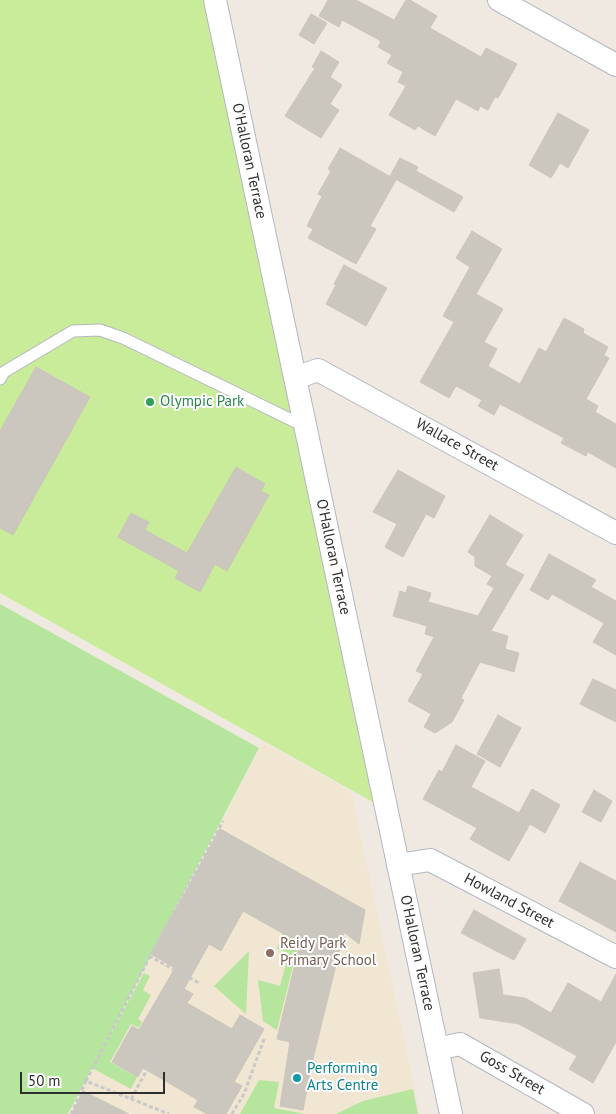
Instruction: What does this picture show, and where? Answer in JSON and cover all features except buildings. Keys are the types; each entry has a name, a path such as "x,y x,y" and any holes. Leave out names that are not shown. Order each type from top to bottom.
{"street":[{"name":"O'Halloran Terrace","path":"215,0 451,1114"},
{"path":"499,0 616,65"},
{"name":"Wallace Street","path":"295,378 318,370 616,533"},
{"name":"Howland Street","path":"398,865 430,860 616,957"},
{"name":"Goss Street","path":"437,1049 460,1044 584,1114"}],"lane":[{"path":"0,379 4,372 73,332 100,330 123,338 306,427"}],"path":[{"path":"71,1114 149,956 223,821"},
{"path":"149,956 199,983"},
{"path":"130,1098 165,1037"},
{"path":"232,1114 244,1094 264,1039"},
{"path":"86,1081 169,1114"}],"shaded area":[{"name":"Reidy Park Primary School","path":"263,742 351,791 420,1114 70,1114"}],"green space":[{"name":"Olympic Park","path":"0,0 215,0 387,810 0,593"},
{"path":"0,604 259,748 100,1053 144,973 150,976 143,990 151,995 138,1019 142,1022 139,1028 131,1024 110,1062 137,1077 131,1089 92,1068 68,1114 0,1114"},
{"path":"293,915 304,922 277,1030 263,1021 258,980 280,986 289,953 277,949 282,934"},
{"path":"249,951 246,1014 214,986"},
{"path":"259,1080 279,1082 274,1108 305,1114 240,1114"},
{"path":"413,1089 418,1114 336,1114 363,1101"}],"place":[{"name":"Olympic Park","path":"150,402"},
{"name":"Reidy Park Primary School","path":"270,953"},
{"name":"Performing Arts Centre","path":"297,1078"}]}
